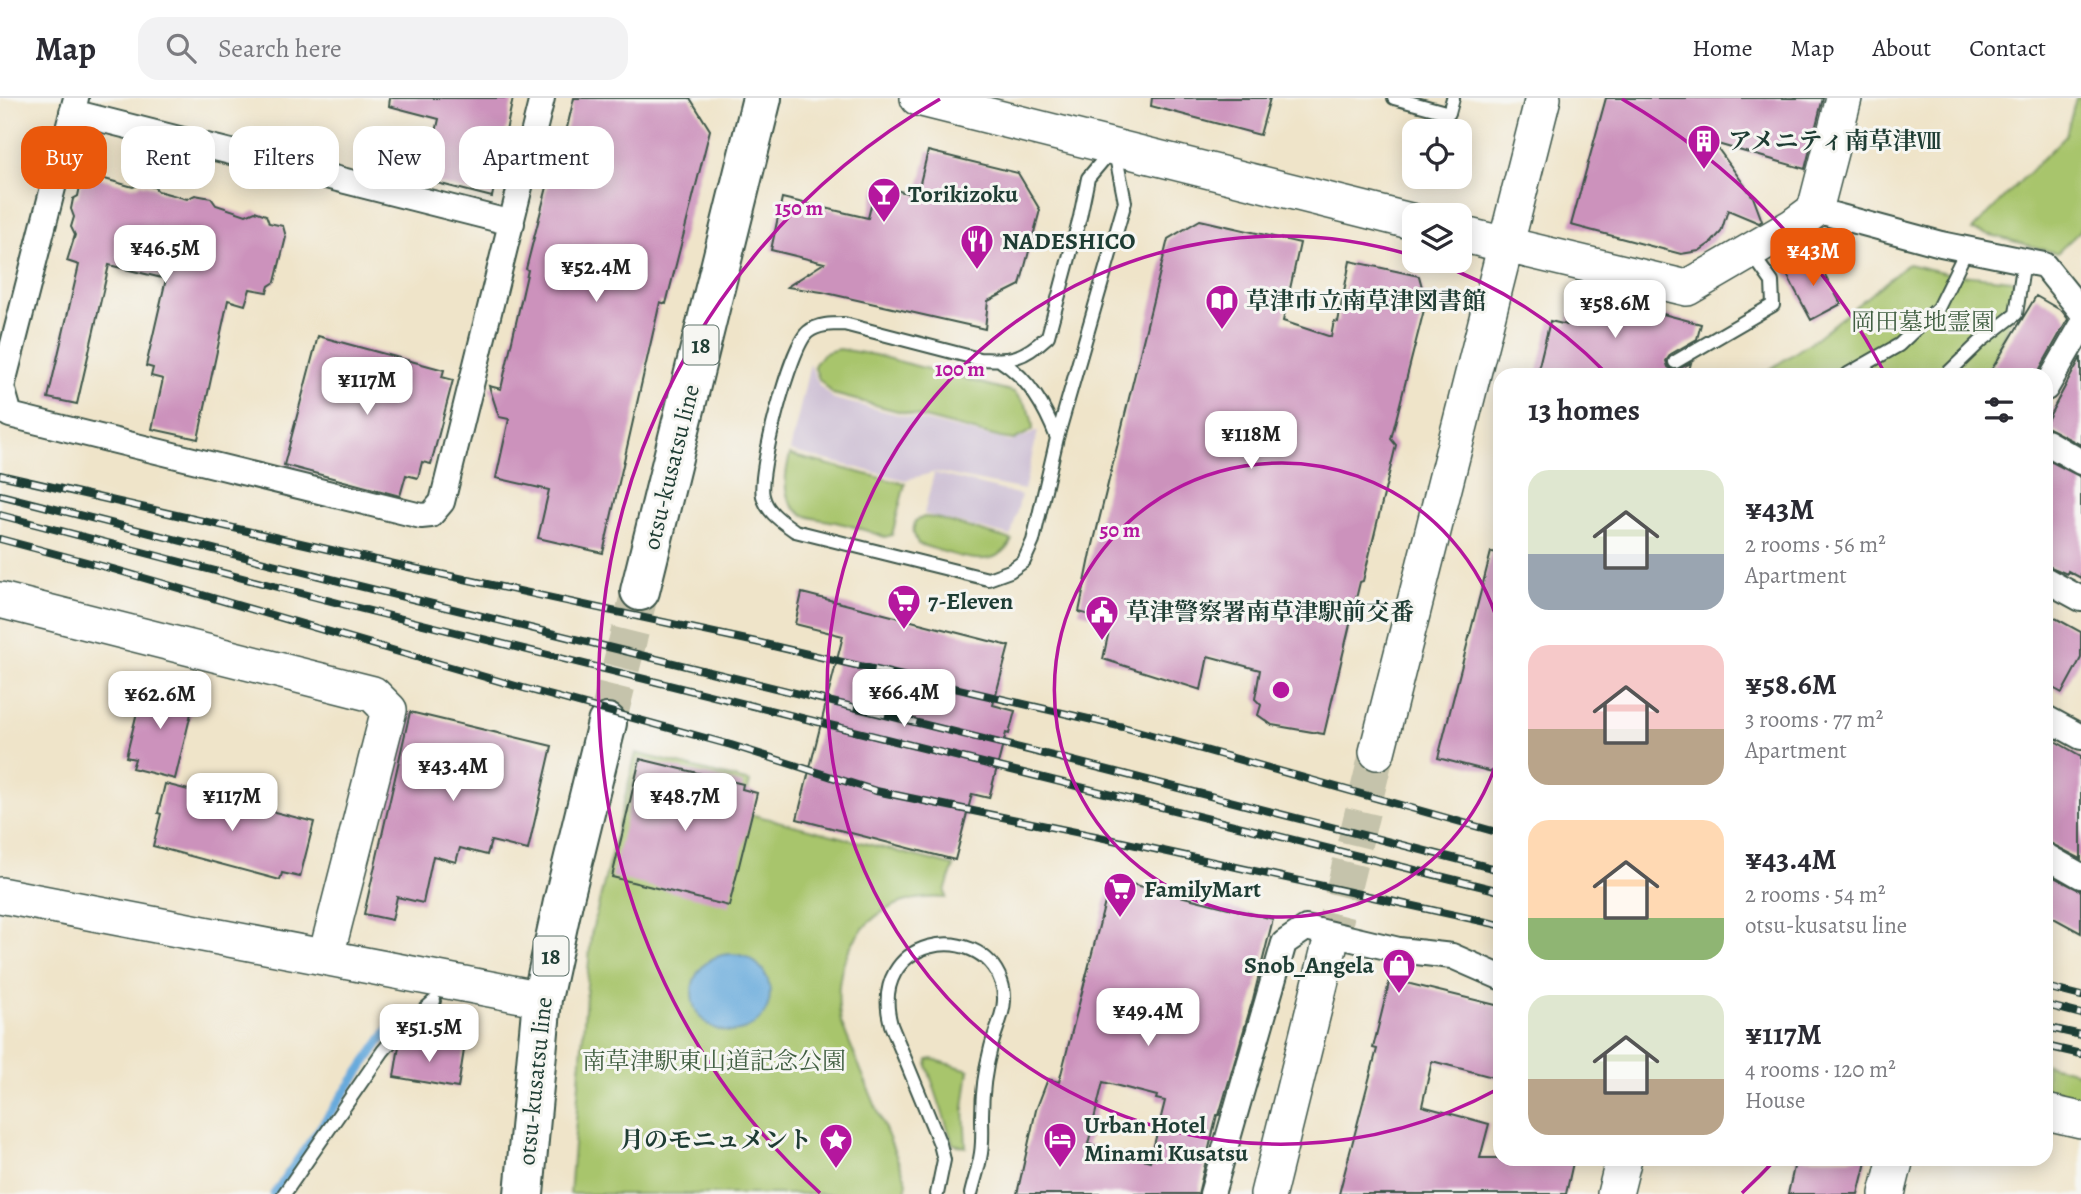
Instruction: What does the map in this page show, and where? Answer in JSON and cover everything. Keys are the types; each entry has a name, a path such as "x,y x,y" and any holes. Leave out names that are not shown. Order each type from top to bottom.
{"main road":[{"name":"otsu-kusatsu line","path":"640,591 762,98"},
{"name":"otsu-kusatsu line","path":"524,1194 542,999 607,723"}],"street":[{"path":"512,223 74,105 2,387 10,415 421,516 430,514 442,502 512,223 542,98"},
{"path":"1377,752 1543,98"},
{"path":"1472,237 1687,288 1792,227 1815,210 1844,98"},
{"path":"930,99 1402,219"},
{"path":"1815,210 1967,249 2044,265 2081,312"},
{"path":"2053,376 2081,327"},
{"path":"2053,446 2081,462"},
{"path":"2053,584 2081,599"},
{"path":"0,600 373,694 384,704 389,710 326,956"},
{"path":"2053,722 2081,737"},
{"path":"2053,860 2081,876"},
{"path":"0,895 542,999"},
{"path":"1212,1194 1284,943 1306,928 1399,950 1452,956 1493,974"},
{"path":"1268,1194 1329,948"},
{"path":"2053,1114 2081,1120"},
{"path":"1615,1194 1622,1166"},
{"path":"1887,1194 1894,1166"}],"lane":[{"path":"1394,98 1449,113 1453,98"},
{"path":"1114,147 1125,202 1057,438 1033,541 1024,561 988,579 795,531 772,513 762,495 765,468 790,363 798,345 808,332 825,324 844,324 979,359 1016,359 1034,349 1048,336 1088,177 1114,147"},
{"path":"1859,368 1899,345 1938,308 1967,249"},
{"path":"1675,362 1773,305 1772,282 1750,251"},
{"path":"1953,368 2016,313 2024,260"},
{"path":"1001,360 1023,377 1048,414 1057,438"},
{"path":"937,1194 944,1160 940,1144 891,1025 887,1005 889,985 896,968 917,951 943,945 970,950 985,959 999,976 1005,996 1004,1011 991,1046 986,1070 982,1094 981,1153 971,1194"},
{"path":"284,1194 383,1051 401,1030 434,1001"}],"shaded area":[{"path":"810,364 819,385 834,399 1011,442 1038,431 1024,490 936,472 905,480 790,451"},
{"path":"934,473 1021,495 1011,536 924,514"}],"green space":[{"path":"2076,98 2081,98 2081,230 2057,253 1972,230 2066,135"},
{"name":"岡田墓地霊園","path":"1908,264 1951,274 2012,280 2022,292 1990,368 1772,368 1811,342"},
{"path":"839,349 875,355 1014,392 1028,409 1033,430 1014,440 1001,438 833,394 819,379 814,366 824,354"},
{"path":"790,455 905,484 892,535 885,537 798,511 788,498 786,490"},
{"path":"924,517 1012,540 1004,551 994,557 970,559 956,556 918,544 913,532 915,521"},
{"name":"南草津駅東山道記念公園","path":"636,753 750,782 742,812 954,866 945,891 946,898 920,898 896,905 877,916 860,932 841,973 838,997 841,1022 907,1182 905,1194 570,1194 591,935"},
{"path":"928,1060 969,1070 964,1108 966,1147 953,1144 927,1066"},
{"path":"2053,1066 2081,1073 2081,1100 2053,1094"}],"water":[{"path":"731,954 746,957 763,971 770,993 767,1008 753,1025 731,1032 716,1029 699,1015 692,993 695,978 709,961"}],"building":[{"path":"390,98 513,98 507,126 459,126 459,189 445,185 445,126 437,126 439,119 389,106"},
{"path":"574,98 690,98 710,130 666,304 660,302 603,553 538,538 549,490 496,478 509,419 499,417 489,386 501,389 528,270 526,269 546,189 614,189 614,126 567,126"},
{"path":"1152,98 1270,98 1260,135 1151,106"},
{"name":"アメニティ南草津Ⅷ","path":"1606,98 1823,98 1805,169 1714,143 1753,197 1762,221 1759,223 1728,210 1721,232 1712,242 1699,251 1681,254 1571,225"},
{"path":"928,151 1018,173 1040,210 1020,285 988,301 985,329 822,292 787,287 824,263 771,250 782,198 868,218 876,186 917,195"},
{"path":"107,180 121,184 121,189 156,189 187,199 195,195 211,198 216,205 246,215 255,211 266,215 269,223 283,226 286,237 275,282 269,286 267,292 250,289 245,305 228,300 198,439 152,429 163,379 151,376 153,368 146,366 166,279 109,265 77,404 48,398 79,265 67,261 75,235 71,227 74,217 71,209 73,199 78,196 80,189 107,189"},
{"path":"460,189 494,189 492,197"},
{"path":"1200,220 1300,243 1283,321 1331,337 1334,321 1338,322 1350,261 1419,276 1426,302 1391,439 1396,445 1324,734 1272,725 1258,715 1261,705 1255,699 1260,670 1208,656 1201,690 1103,659 1111,621 1079,612 1168,239"},
{"path":"1814,255 1841,304 1811,320 1785,271"},
{"path":"1587,294 1701,324 1697,339 1671,354 1666,361 1670,368 1538,368 1550,321 1567,325 1573,301"},
{"path":"2036,296 2062,311 2068,319 2040,368 1993,368"},
{"path":"318,336 444,370 442,377 453,380 431,464 422,462 418,478 406,475 400,496 284,465"},
{"path":"2081,357 2081,445 2053,431 2053,409"},
{"path":"2053,463 2081,477 2081,578 2068,571 2067,574 2053,568"},
{"path":"1491,552 1493,552 1493,772 1438,758"},
{"path":"802,593 1009,646 993,705 1015,711 1009,734 1006,733 989,798 972,794 955,860 797,819 843,636 795,624"},
{"path":"2053,617 2081,632 2081,658 2062,693 2053,688"},
{"path":"144,684 195,697 175,779 132,768 135,759 126,757"},
{"path":"410,712 552,746 528,850 491,841 487,855 460,848 456,862 433,856 423,903 397,897 392,920 364,914"},
{"path":"2053,740 2081,756 2081,859 2053,845"},
{"path":"640,759 743,784 742,789 757,793 729,906 612,877"},
{"path":"165,784 314,822 300,877 282,873 280,880 153,846"},
{"path":"2053,877 2081,891 2081,933 2053,918"},
{"path":"1111,879 1273,919 1253,999 1217,1115 1198,1194 1017,1194 1036,1110 1048,1079 1059,1082","holes":["1103,1082 1157,1096 1156,1099 1165,1101 1150,1161 1088,1144"]},
{"path":"1390,979 1493,1004 1493,1077 1432,1061 1422,1106 1489,1124 1480,1158 1493,1158 1493,1166 1572,1166 1566,1194 1339,1194 1377,1049 1373,1048"},
{"path":"404,1040 464,1050 458,1088 394,1077 399,1046"},
{"path":"1794,1166 1865,1166 1858,1194 1788,1194"}],"waterway":[{"path":"274,1194 388,1030 402,1016"}],"tunnel":[{"path":"607,723 640,591"},
{"path":"1329,948 1377,752"}],"railway":[{"path":"0,475 756,642 1123,727 1493,831"},
{"path":"0,495 1065,759 1493,868"},
{"path":"0,515 350,606 1493,889"},
{"path":"0,539 731,745 876,791 1493,923"},
{"path":"2053,989 2081,996"},
{"path":"2053,1007 2081,1014"},
{"path":"2053,1029 2081,1035"},
{"path":"2053,1048 2081,1054"}],"place":[{"name":"アメニティ南草津Ⅷ","path":"1704,171"},
{"name":"Torikizoku","path":"884,224"},
{"name":"NADESHICO","path":"977,271"},
{"name":"草津市立南草津図書館","path":"1222,331"},
{"name":"7-Eleven","path":"904,631"},
{"name":"草津警察署南草津駅前交番","path":"1102,642"},
{"name":"FamilyMart","path":"1120,919"},
{"name":"Snob_Angela","path":"1399,995"},
{"name":"Urban Hotel Minami Kusatsu","path":"1060,1169"},
{"name":"月のモニュメント","path":"836,1170"}]}
